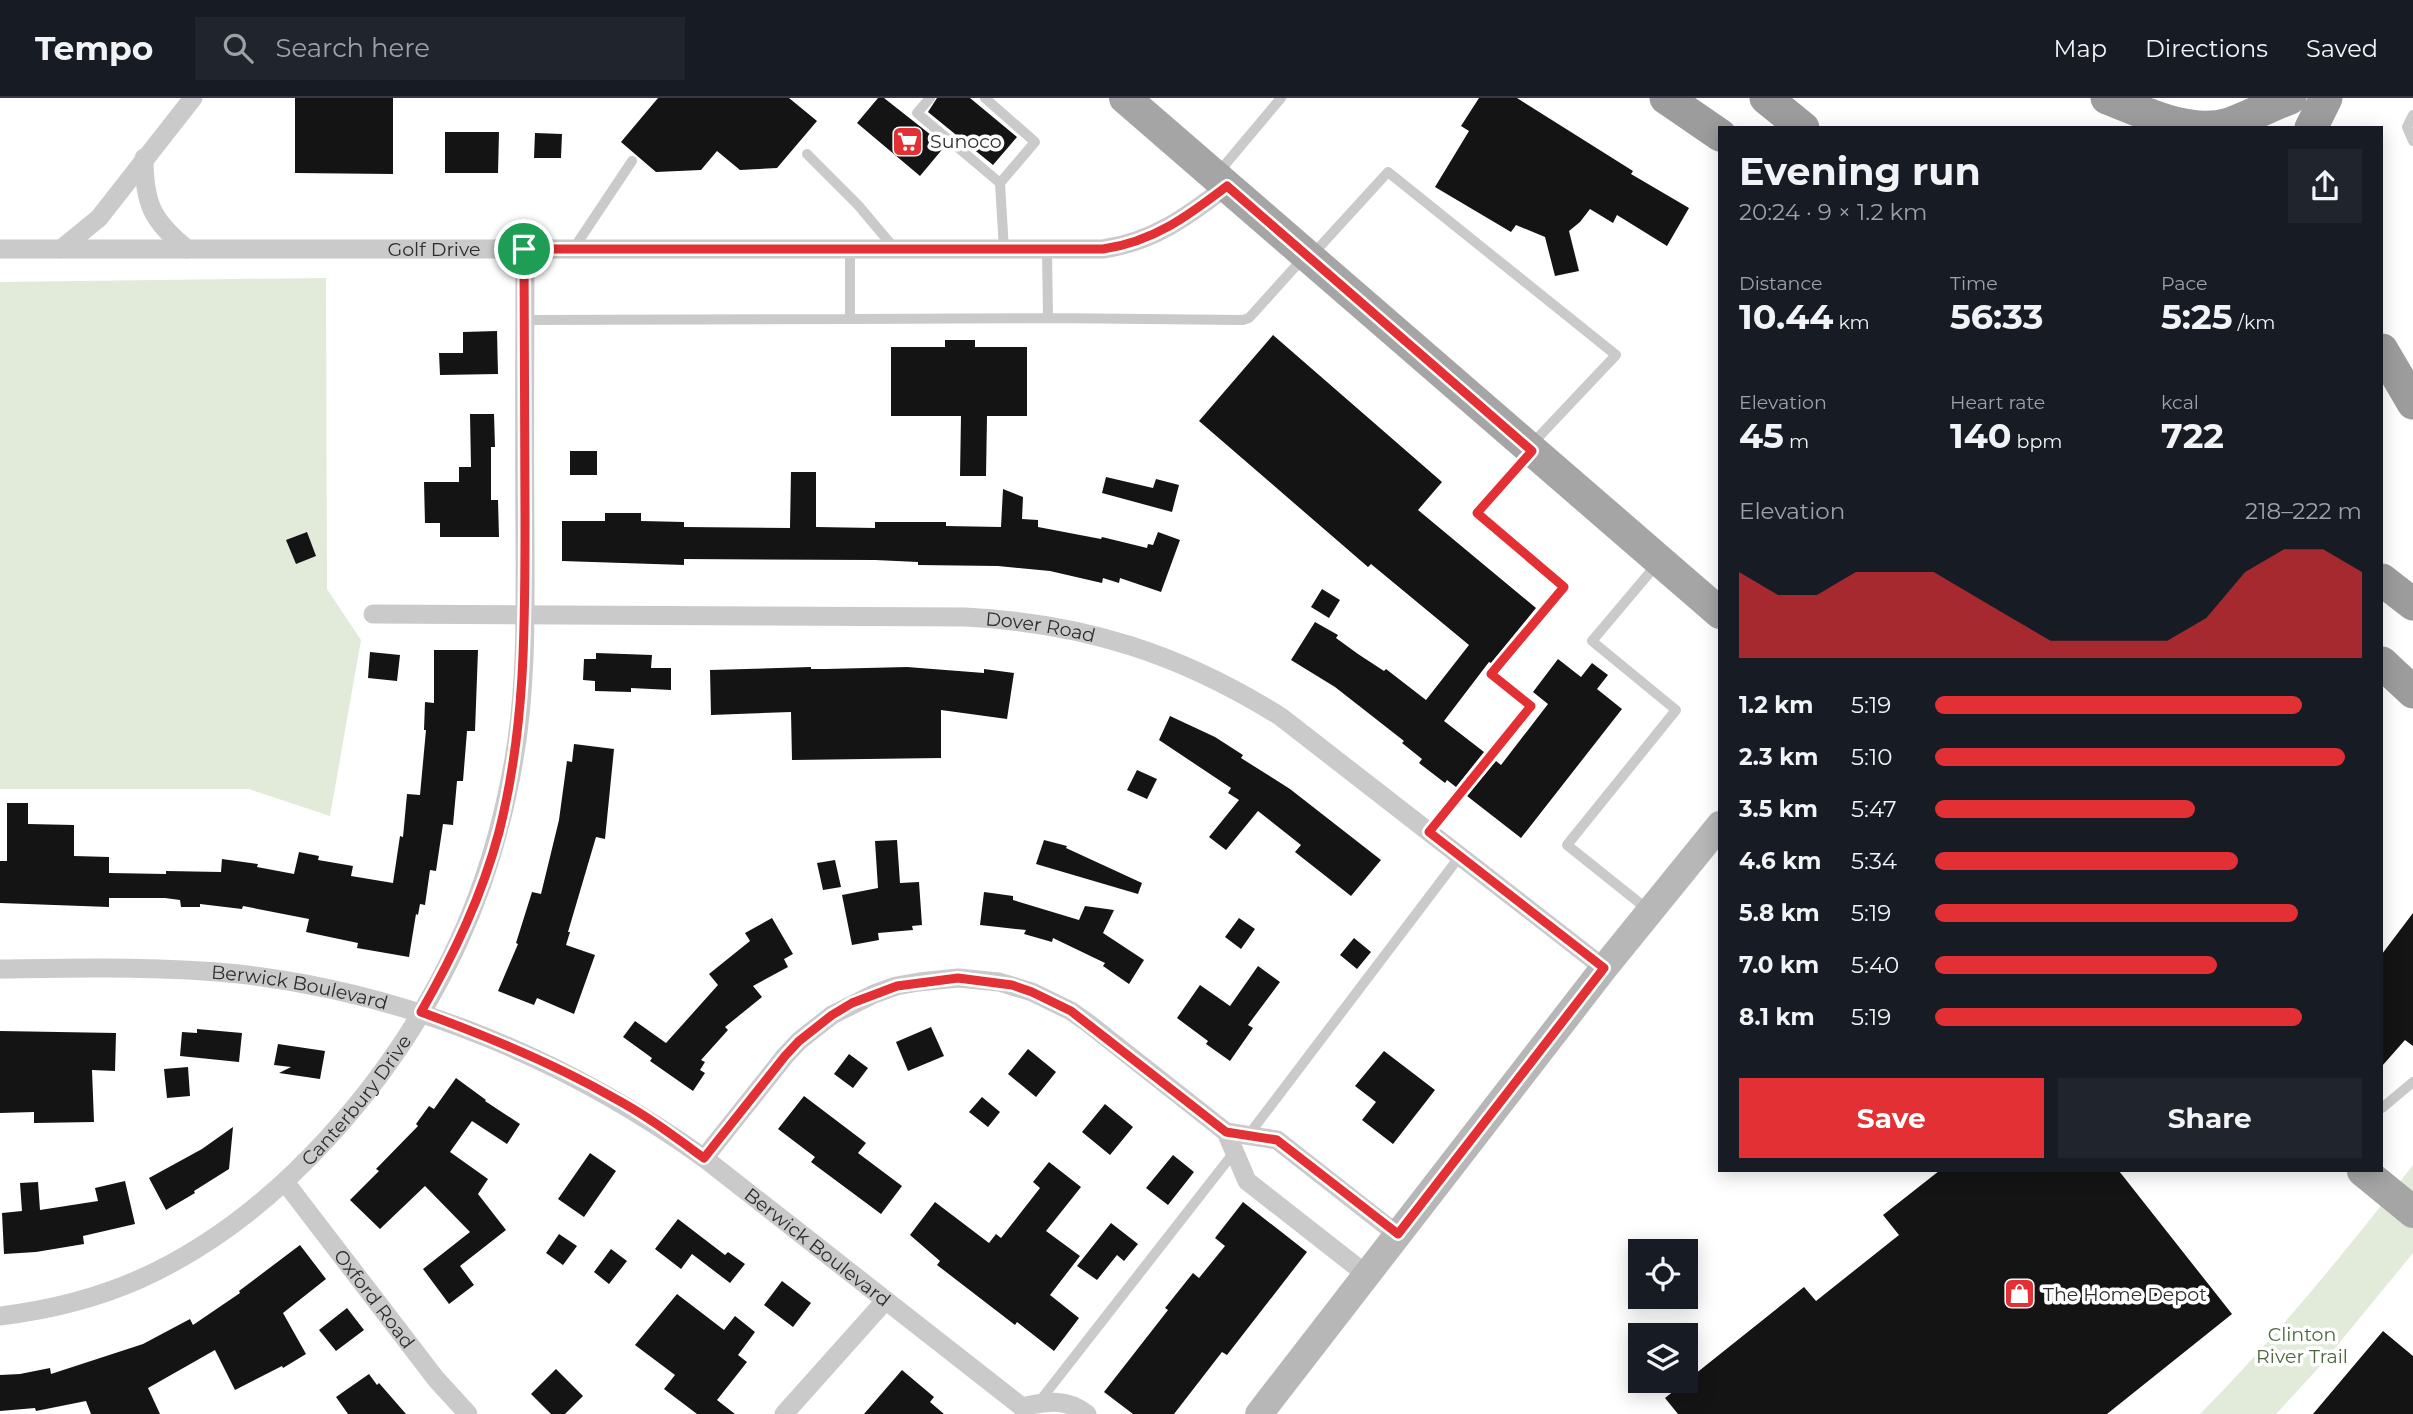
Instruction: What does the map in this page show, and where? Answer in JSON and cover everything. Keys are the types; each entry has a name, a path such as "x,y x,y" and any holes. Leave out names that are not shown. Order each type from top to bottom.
{"highway":[{"path":"1666,98 1718,134"},
{"path":"1766,98 1801,126"},
{"path":"2107,98 2164,120 2202,126"},
{"path":"2214,126 2227,124 2290,98"},
{"path":"2312,126 2326,98"},
{"path":"2383,352 2413,403"},
{"path":"2383,581 2413,604"},
{"path":"2383,664 2413,692"}],"main road":[{"path":"1125,98 1718,611"},
{"path":"2297,126 2320,98"},
{"path":"1259,1414 1604,968 1718,827"},
{"path":"2364,1172 2413,1212"}],"street":[{"path":"61,249 99,218 193,98"},
{"path":"144,158 144,184 150,209 167,232 187,249"},
{"name":"Golf Drive","path":"0,249 1103,249 1136,242 1174,225 1221,181"},
{"name":"Canterbury Drive","path":"0,1316 67,1305 156,1272 214,1238 285,1182 344,1120 374,1083 421,1012 462,934 488,869 499,832 515,757 519,722 525,615 524,249"},
{"name":"Dover Road","path":"373,614 965,617 1008,619 1076,629 1169,658 1227,685 1281,717 1604,968"},
{"name":"Berwick Boulevard","path":"0,969 127,967 239,974 331,988 455,1024 577,1078 638,1112 704,1158 1028,1408"},
{"path":"704,1158 785,1056 823,1021 852,1003 897,986 958,978 1012,985 1071,1011 1226,1132 1247,1181 1367,1275"},
{"path":"1226,1132 1277,1140 1398,1234"},
{"name":"Oxford Road","path":"285,1182 436,1380 468,1414"},
{"path":"784,1414 886,1301"},
{"path":"1028,1408 1066,1402 1076,1405 1087,1414"}],"lane":[{"path":"930,98 917,113 1000,183"},
{"path":"985,98 1035,142 1000,183 1004,250"},
{"path":"1221,181 1278,99"},
{"path":"2413,115 2407,127 2413,141"},
{"path":"807,154 858,205 895,249"},
{"path":"574,249 632,161"},
{"path":"524,320 1242,320 1249,318 1388,172 1616,355 1530,449 1477,513 1564,587 1491,674 1531,706 1429,832"},
{"path":"850,249 850,318"},
{"path":"1047,250 1048,318"},
{"path":"1650,912 1567,845 1676,710 1592,641 1659,561"},
{"path":"1028,1408 1249,1135 1460,856"},
{"path":"2383,1107 2413,1082"}],"green space":[{"path":"326,278 327,589 361,640 330,816 249,789 0,789 0,282"},
{"name":"Clinton River Trail","path":"2413,1165 2413,1253 2322,1364 2276,1414 2200,1414 2310,1292"}],"building":[{"path":"295,98 393,98 393,174 295,173"},
{"path":"658,98 789,98 817,121 777,168 740,170 717,151 701,170 656,172 621,142"},
{"path":"878,98 884,98 945,146 920,176 857,123"},
{"path":"937,98 970,98 1017,137 993,165 928,112"},
{"path":"1479,98 1517,98 1633,171 1631,174 1689,208 1667,246 1617,215 1613,223 1590,209 1569,231 1579,271 1555,276 1545,237 1516,225 1511,232 1435,187 1469,131 1461,126"},
{"path":"445,132 499,132 498,173 445,173"},
{"path":"535,133 562,134 561,158 534,158"},
{"path":"497,331 498,374 440,375 439,353 463,353 463,332"},
{"path":"1273,335 1442,482 1418,510 1536,608 1491,663 1489,662 1444,721 1484,752 1456,787 1447,780 1445,783 1419,763 1422,759 1402,743 1404,741 1335,687 1291,660 1315,622 1338,635 1336,638 1384,671 1386,669 1426,700 1469,645 1371,564 1368,567 1199,421"},
{"path":"945,340 975,340 975,347 1027,347 1027,416 987,416 986,476 960,476 961,416 891,416 891,347 945,347"},
{"path":"470,414 494,414 495,447 491,447 491,500 498,500 499,537 440,537 440,523 425,523 424,482 459,482 459,467 471,467"},
{"path":"570,451 597,451 597,475 570,475"},
{"path":"791,472 816,472 816,527 875,528 875,522 946,522 946,526 1001,527 1003,489 1023,497 1022,519 1038,520 1038,527 1101,539 1102,537 1147,548 1148,544 1153,545 1158,532 1180,540 1161,592 1120,578 1119,583 1103,578 1102,583 1050,571 998,566 918,565 918,562 875,560 684,559 684,565 562,561 562,521 605,521 605,513 641,513 641,521 684,522 684,527 790,528"},
{"path":"1106,477 1153,488 1156,479 1179,485 1172,512 1102,493"},
{"path":"307,532 316,556 296,564 286,540"},
{"path":"1322,589 1340,600 1329,618 1311,607"},
{"path":"434,650 478,650 475,731 467,731 463,781 457,781 453,825 443,824 436,871 430,870 425,905 420,904 418,915 416,914 409,957 357,948 358,943 306,932 309,919 243,906 242,909 200,904 200,907 181,907 180,900 165,898 109,898 109,907 0,903 0,861 7,861 7,803 28,803 28,824 74,825 74,856 109,857 109,873 221,872 222,859 258,864 257,867 294,874 299,852 319,856 318,860 353,866 351,876 393,883 400,836 403,837 407,794 420,795 426,730 425,702 434,703"},
{"path":"370,652 400,655 397,681 368,678"},
{"path":"596,653 652,655 651,668 671,668 671,690 631,688 631,692 595,691 595,681 583,680 584,659 596,659"},
{"path":"1558,659 1581,677 1592,663 1608,675 1597,689 1622,709 1521,838 1467,796 1496,761 1501,765 1548,704 1533,692"},
{"path":"907,667 984,673 984,669 1014,673 1007,719 941,710 941,758 792,760 791,712 711,715 710,670"},
{"path":"1170,716 1215,737 1243,755 1241,758 1290,789 1381,860 1351,896 1295,852 1301,845 1258,811 1226,850 1209,837 1239,800 1228,793 1231,788 1159,740"},
{"path":"574,744 614,749 605,839 596,837 566,945 595,955 574,1014 537,998 534,1005 498,991 518,944 516,943 532,892 541,894 559,820 567,761 572,762"},
{"path":"1137,770 1157,779 1147,799 1127,790"},
{"path":"897,840 900,883 919,882 922,925 912,926 913,930 878,933 879,940 852,945 842,895 878,888 875,841"},
{"path":"1044,840 1067,846 1066,848 1142,883 1138,894 1036,864"},
{"path":"835,860 841,887 823,890 817,863"},
{"path":"984,892 1013,896 1013,900 1079,920 1085,906 1114,910 1103,933 1144,960 1129,984 1103,966 1105,963 1053,938 1052,942 1024,934 1026,930 980,925"},
{"path":"2413,913 2413,1046 2405,1040 2383,1065 2383,953"},
{"path":"772,918 793,954 784,959 788,967 753,986 762,997 725,1027 728,1030 701,1060 705,1062 700,1070 705,1073 693,1091 650,1061 652,1058 623,1037 635,1021 666,1043 718,985 709,974 750,941 745,933"},
{"path":"1239,918 1255,929 1241,949 1225,937"},
{"path":"1354,938 1371,952 1357,969 1340,955"},
{"path":"1258,966 1280,982 1248,1025 1253,1028 1230,1061 1177,1018 1200,985 1230,1006"},
{"path":"931,1027 944,1056 908,1071 896,1042"},
{"path":"197,1029 242,1033 239,1062 180,1056 182,1032 197,1033"},
{"path":"0,1031 116,1033 115,1071 92,1070 94,1122 34,1123 34,1112 0,1113"},
{"path":"278,1044 325,1051 320,1079 279,1073 291,1067 274,1065"},
{"path":"1028,1049 1056,1072 1036,1097 1008,1074"},
{"path":"1384,1051 1435,1090 1393,1144 1362,1120 1376,1102 1355,1086"},
{"path":"849,1054 868,1068 853,1088 834,1074"},
{"path":"188,1067 190,1096 167,1098 164,1069"},
{"path":"456,1078 520,1124 507,1144 472,1121 450,1152 488,1179 478,1194 506,1230 460,1266 474,1285 449,1304 423,1269 470,1232 425,1186 380,1229 350,1200 418,1126 416,1124 429,1106 434,1109"},
{"path":"804,1096 866,1143 858,1153 902,1186 881,1214 811,1162 815,1157 778,1129"},
{"path":"982,1097 1000,1112 988,1127 969,1112"},
{"path":"1105,1104 1133,1127 1110,1155 1082,1132"},
{"path":"233,1127 229,1169 166,1210 149,1178 202,1149"},
{"path":"590,1153 616,1171 584,1217 558,1199"},
{"path":"1173,1155 1194,1172 1168,1205 1146,1188"},
{"path":"1049,1162 1081,1187 1046,1231 1080,1256 1050,1295 1079,1318 1054,1351 1017,1322 1015,1325 937,1265 940,1261 910,1235 935,1202 989,1243 996,1234 1001,1238 1040,1188 1033,1182"},
{"name":"The Home Depot","path":"1938,1172 2120,1172 2232,1314 2107,1414 1678,1414 1665,1398 1671,1393 1698,1393 1698,1372 1804,1287 1816,1301 1899,1235 1883,1215"},
{"path":"125,1181 135,1224 83,1236 84,1244 4,1254 2,1213 22,1211 20,1183 38,1182 40,1210 98,1201 95,1188"},
{"path":"1243,1202 1307,1252 1227,1355 1222,1352 1174,1414 1133,1414 1104,1392 1168,1310 1165,1308 1193,1273 1199,1278 1225,1246 1215,1238"},
{"path":"678,1219 725,1255 728,1252 745,1264 730,1283 692,1254 681,1269 655,1249"},
{"path":"1111,1223 1138,1244 1124,1261 1117,1255 1097,1280 1077,1266"},
{"path":"559,1234 577,1246 563,1265 546,1253"},
{"path":"300,1245 326,1279 283,1313 306,1354 283,1368 282,1366 235,1390 215,1350 148,1388 160,1414 91,1414 86,1401 36,1411 35,1408 0,1411 0,1375 50,1368 51,1374 143,1344 190,1319 193,1325 240,1293 239,1291"},
{"path":"611,1249 627,1261 609,1284 594,1272"},
{"path":"782,1281 811,1303 793,1327 764,1305"},
{"path":"677,1294 724,1330 735,1316 755,1332 738,1355 747,1362 717,1400 735,1414 697,1414 664,1389 675,1375 635,1345"},
{"path":"347,1308 364,1330 336,1351 319,1330"},
{"path":"2383,1331 2413,1356 2413,1414 2313,1414"},
{"path":"556,1369 583,1396 565,1414 551,1414 531,1394"},
{"path":"902,1370 934,1397 930,1402 944,1414 864,1414"},
{"path":"369,1374 406,1414 348,1414 336,1397"}],"place":[{"name":"Sunoco","path":"907,141"},
{"name":"The Home Depot","path":"2020,1294"}],"route":[{"path":"1227,186 1532,451 1477,513 1564,587 1491,674 1531,706 1429,832 1604,968 1398,1234 1277,1140 1226,1132 1071,1011 1052,1000 999,982 939,979 897,986 852,1003 799,1041 704,1158 638,1112 577,1078 538,1059 421,1012 458,944 488,869 515,757 523,685 525,615 524,249 1103,249 1126,246 1163,231 1227,186"}]}
